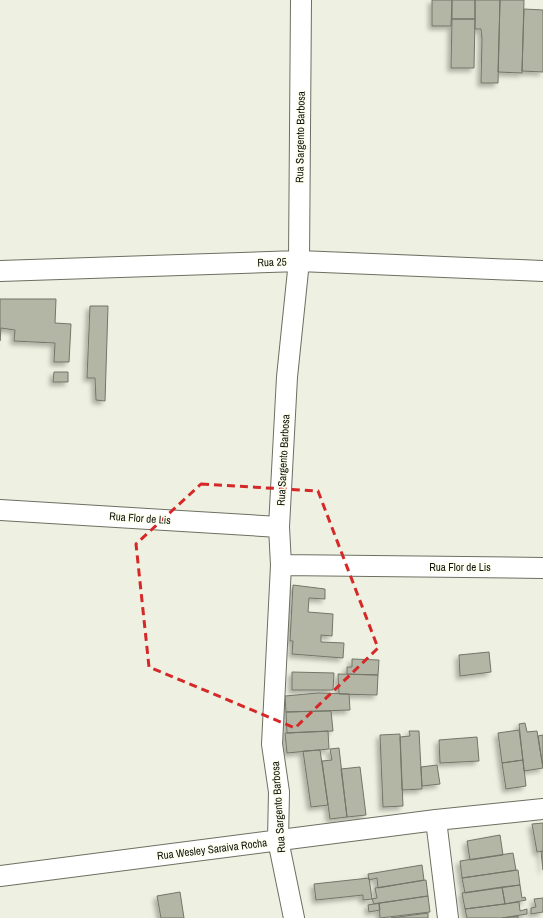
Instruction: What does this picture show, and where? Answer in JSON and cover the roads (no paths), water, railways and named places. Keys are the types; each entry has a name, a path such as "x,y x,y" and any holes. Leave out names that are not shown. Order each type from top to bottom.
{"street":[{"name":"Rua Sargento Barbosa","path":"294,918 278,840 279,792 272,744 281,565 279,527 287,377 299,261 301,0"},
{"name":"Rua 25","path":"0,271 299,261 543,271"},
{"name":"Rua Flor de Lis","path":"0,510 279,527"},
{"name":"Rua Flor de Lis","path":"281,565 543,568"},
{"name":"Rua Wesley Saraiva Rocha","path":"0,876 436,820 543,809"},
{"path":"436,820 448,918"}]}
